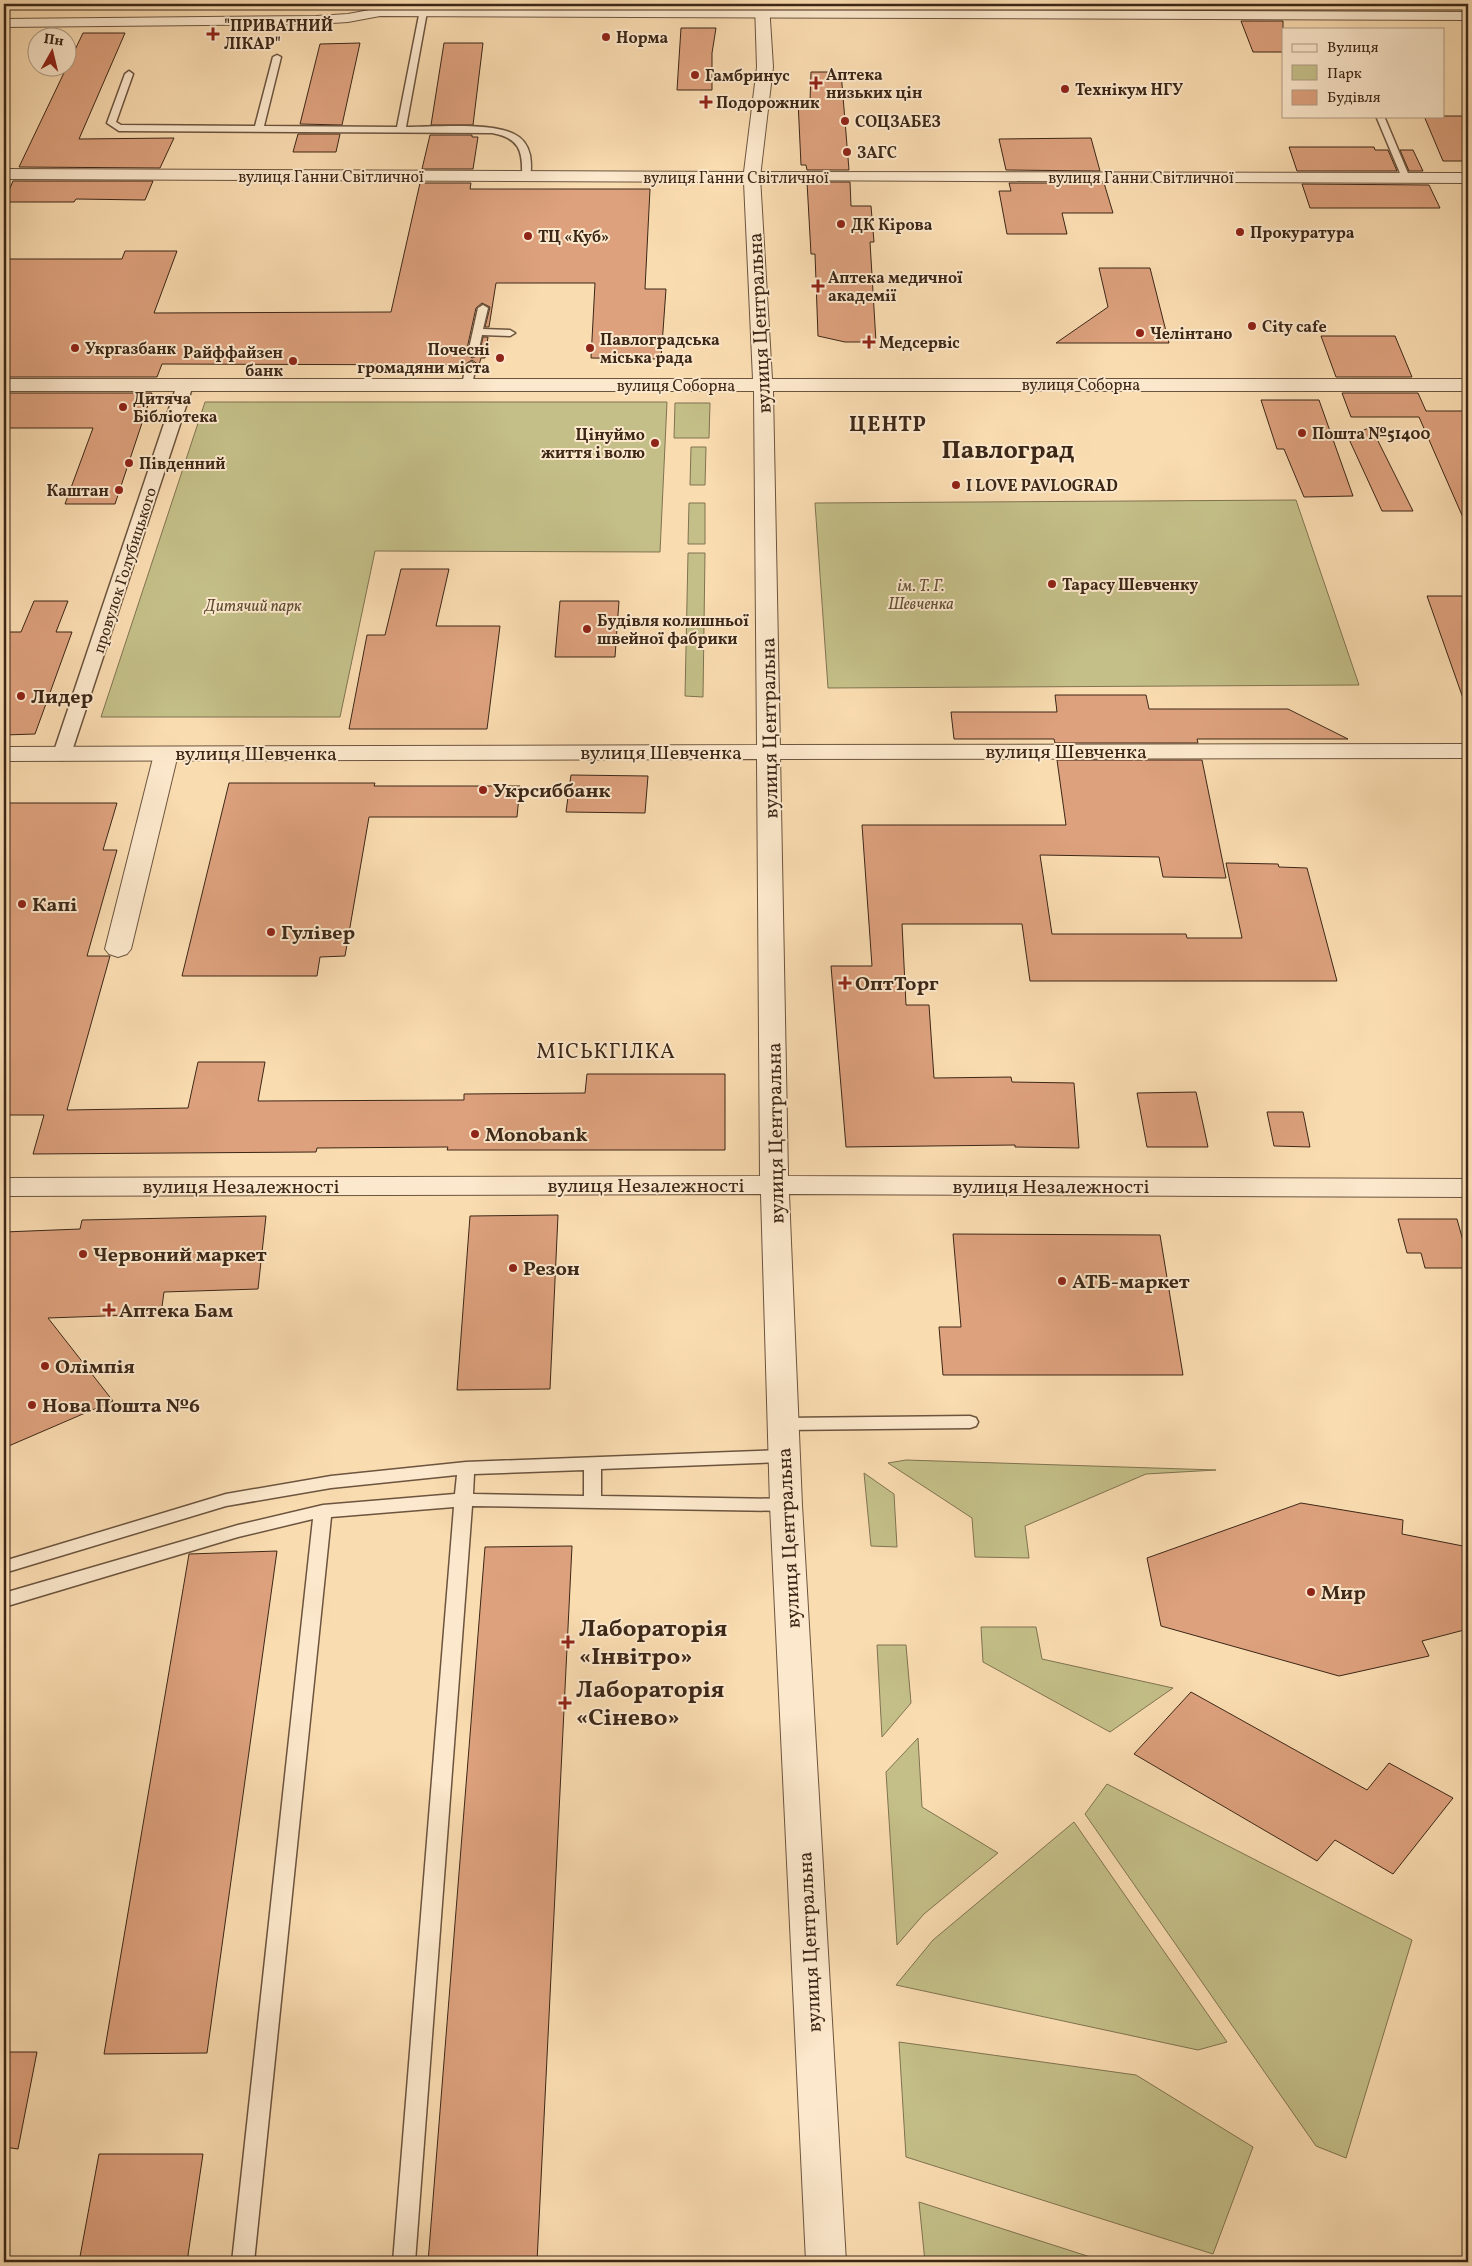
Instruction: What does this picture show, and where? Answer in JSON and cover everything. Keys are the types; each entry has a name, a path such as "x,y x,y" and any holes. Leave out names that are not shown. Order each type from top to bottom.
{"street":[{"path":"4,23 316,20 348,18 380,8 423,12 762,8 1468,16"},
{"name":"вулиця Центральна","path":"762,8 765,67 752,177 763,384 775,1185 786,1505 826,2262"},
{"name":"вулиця Ганни Світличної","path":"4,174 1468,178"},
{"name":"вулиця Соборна","path":"4,384 1468,385"},
{"name":"провулок Голубицького","path":"62,754 185,385"},
{"name":"вулиця Шевченка","path":"4,754 1468,751"},
{"path":"118,949 166,754"},
{"name":"вулиця Незалежності","path":"4,1186 775,1185 1468,1188"}],"lane":[{"path":"401,129 423,12"},
{"path":"259,129 277,57"},
{"path":"129,74 111,123 114,126 127,129 478,129 502,131 510,134 523,145 528,162 526,176"},
{"path":"1381,118 1406,178"},
{"path":"473,353 483,308"},
{"path":"478,332 510,333"},
{"path":"467,385 471,365"},
{"path":"783,1424 970,1422"},
{"path":"4,1567 226,1500 331,1482 466,1468 784,1456"},
{"path":"592,1502 593,1463"},
{"path":"404,2262 466,1468"},
{"path":"4,1600 238,1531 323,1511 463,1500 786,1505"},
{"path":"242,2262 323,1511"}],"green space":[{"name":"Дитячий парк","path":"205,402 667,402 660,552 375,551 340,717 101,717"},
{"path":"675,403 710,403 709,438 674,438"},
{"path":"691,447 706,447 705,485 690,485"},
{"name":"ім. Т. Г. Шевченка","path":"1296,500 1359,685 828,688 815,503"},
{"path":"689,503 705,503 705,544 688,544"},
{"path":"688,553 705,553 703,697 685,696"},
{"path":"906,1460 1216,1470 1146,1474 1025,1526 1029,1558 975,1557 972,1518 888,1463"},
{"path":"864,1473 894,1494 897,1547 871,1546"},
{"path":"981,1627 1036,1627 1042,1659 1173,1688 1110,1732 983,1662"},
{"path":"877,1645 906,1645 911,1703 882,1737"},
{"path":"918,1738 922,1807 998,1853 924,1914 897,1945 886,1772"},
{"path":"1107,1784 1412,1940 1346,2158 1316,2146 1085,1814"},
{"path":"1074,1822 1227,2042 1198,2050 896,1985 933,1940"},
{"path":"899,2042 1136,2075 1253,2147 1213,2254 906,2157"},
{"path":"919,2202 1106,2262 925,2262"}],"building":[{"path":"1234,4 1283,4 1283,9 1236,9"},
{"path":"1241,21 1283,21 1282,52 1253,52"},
{"path":"681,28 716,28 712,53 712,90 677,90"},
{"path":"83,33 125,33 79,139 174,138 160,168 19,167 62,78 78,78 78,43"},
{"path":"360,43 342,125 300,124 320,44"},
{"path":"444,43 483,43 473,125 431,125"},
{"path":"811,72 841,72 849,170 807,170 806,165 801,165 798,101 810,101"},
{"path":"1468,116 1468,161 1443,161 1425,118"},
{"path":"298,134 340,134 336,152 293,152"},
{"path":"430,135 472,135 472,137 478,137 473,169 422,169"},
{"path":"1091,138 1100,171 1006,170 999,139"},
{"path":"1289,147 1374,147 1375,150 1388,150 1397,171 1297,171"},
{"path":"1400,150 1413,150 1423,171 1409,171"},
{"path":"13,181 153,181 145,200 76,199 74,202 4,202"},
{"path":"807,182 850,182 851,206 871,206 874,242 870,242 876,342 845,342 818,336 815,254 811,254"},
{"path":"420,183 471,183 470,189 650,189 645,289 666,289 661,359 591,358 595,283 496,283 489,327 485,327 490,307 482,303 476,308 466,353 472,358 479,355 483,337 488,337 485,358 481,358 479,365 472,360 464,365 162,364 157,377 4,377 4,259 122,259 125,251 177,251 154,313 391,312"},
{"path":"1009,183 1104,183 1113,213 1062,213 1067,234 1007,234 999,191 1011,191"},
{"path":"1302,184 1429,185 1440,208 1310,208"},
{"path":"1099,268 1150,268 1169,343 1056,343 1108,307"},
{"path":"1321,336 1395,336 1412,377 1336,377"},
{"path":"4,393 152,393 115,504 65,504 93,428 4,428"},
{"path":"1342,393 1418,393 1426,411 1468,411 1468,529 1419,417 1351,417"},
{"path":"1261,400 1319,400 1353,496 1304,497 1284,449 1277,449"},
{"path":"1371,427 1413,511 1382,511 1348,437"},
{"path":"401,569 449,569 436,626 500,626 487,729 349,729 367,635 385,635"},
{"path":"1427,596 1468,596 1468,700 1464,701"},
{"path":"34,601 68,601 56,632 72,632 35,734 4,735 4,632 21,632"},
{"name":"Будівля колишньої швейної фабрики","path":"560,601 619,601 615,657 555,657"},
{"path":"1055,695 1146,695 1149,709 1288,709 1348,739 1197,739 1198,743 1055,743 1054,739 954,739 951,712 1057,712"},
{"path":"1057,760 1202,760 1226,878 1163,877 1159,857 1040,855 1052,934 1186,934 1187,938 1242,938 1226,863 1278,864 1279,867 1307,868 1337,981 1030,981 1022,924 902,924 906,1005 929,1005 934,1078 1011,1077 1012,1082 1074,1083 1079,1148 1015,1147 1015,1145 846,1147 831,966 872,966 862,825 1066,825"},
{"path":"571,775 648,776 645,813 566,812"},
{"path":"229,783 375,783 374,786 520,786 517,817 369,817 345,956 320,957 317,976 182,976"},
{"path":"4,803 117,803 103,850 117,850 87,956 110,956 67,1110 188,1108 198,1062 265,1062 258,1101 464,1100 464,1094 585,1093 587,1074 725,1074 725,1150 447,1150 448,1147 317,1148 316,1152 33,1154 44,1115 4,1115"},
{"path":"1196,1092 1208,1147 1147,1147 1137,1093"},
{"path":"1267,1112 1303,1112 1310,1147 1274,1146"},
{"path":"558,1215 550,1389 457,1390 470,1216"},
{"path":"266,1216 258,1289 164,1292 161,1314 48,1318 113,1401 4,1448 4,1232 80,1229 82,1220"},
{"path":"1398,1219 1457,1219 1468,1259 1468,1268 1425,1268 1421,1253 1407,1253"},
{"name":"АТБ-маркет","path":"953,1234 1160,1235 1183,1375 943,1375 939,1327 961,1327"},
{"name":"Мир","path":"1301,1503 1403,1520 1402,1534 1468,1547 1468,1629 1422,1641 1429,1656 1339,1676 1161,1626 1147,1558"},
{"path":"572,1546 537,2262 428,2262 485,1547"},
{"path":"277,1551 207,2053 104,2054 189,1554"},
{"path":"1191,1692 1367,1790 1389,1763 1453,1798 1393,1874 1335,1840 1317,1861 1134,1754"},
{"path":"4,2052 37,2052 18,2149 4,2147"},
{"path":"99,2154 203,2154 187,2262 79,2262"}],"place":[{"name":"\"ПРИВАТНИЙ ЛІКАР\"","path":"213,34"},
{"name":"Норма","path":"606,37"},
{"name":"Гамбринус","path":"695,75"},
{"name":"Аптека низьких цін","path":"816,83"},
{"name":"Технікум НГУ","path":"1065,89"},
{"name":"Подорожник","path":"706,102"},
{"name":"СОЦЗАБЕЗ","path":"845,121"},
{"name":"ЗАГС","path":"847,152"},
{"name":"ДК Кірова","path":"841,224"},
{"name":"Прокуратура","path":"1240,232"},
{"name":"ТЦ «Куб»","path":"528,236"},
{"name":"Аптека медичної академії","path":"818,286"},
{"name":"City cafe","path":"1252,326"},
{"name":"Челінтано","path":"1140,333"},
{"name":"Медсервіс","path":"869,342"},
{"name":"Укргазбанк","path":"75,348"},
{"name":"Павлоградська міська рада","path":"590,348"},
{"name":"Почесні громадяни міста","path":"500,358"},
{"name":"Райффайзен банк","path":"293,361"},
{"name":"Дитяча Бiблiотека","path":"123,407"},
{"name":"Пошта №51400","path":"1302,433"},
{"name":"Цінуймо життя і волю","path":"655,443"},
{"name":"Пiвденний","path":"129,463"},
{"name":"I LOVE PAVLOGRAD","path":"956,485"},
{"name":"Каштан","path":"119,490"},
{"name":"Тарасу Шевченку","path":"1052,584"},
{"name":"Будівля колишньої швейної фабрики","path":"587,629"},
{"name":"Лидер","path":"21,696"},
{"name":"Укрсиббанк","path":"483,790"},
{"name":"Капі","path":"22,904"},
{"name":"Гулівер","path":"271,932"},
{"name":"ОптТорг","path":"845,983"},
{"name":"Monobank","path":"475,1134"},
{"name":"Червоний маркет","path":"83,1254"},
{"name":"Резон","path":"513,1268"},
{"name":"АТБ-маркет","path":"1062,1281"},
{"name":"Аптека Бам","path":"109,1310"},
{"name":"Олімпія","path":"45,1366"},
{"name":"Нова Пошта №6","path":"32,1405"},
{"name":"Мир","path":"1311,1592"},
{"name":"Лабораторія «Інвітро»","path":"568,1642"},
{"name":"Лабораторія «Сінево»","path":"565,1703"}],"district":[{"name":"ЦЕНТР","path":"888,424"},
{"name":"Павлоград","path":"1008,449"},
{"name":"МІСЬКГІЛКА","path":"606,1051"}]}
